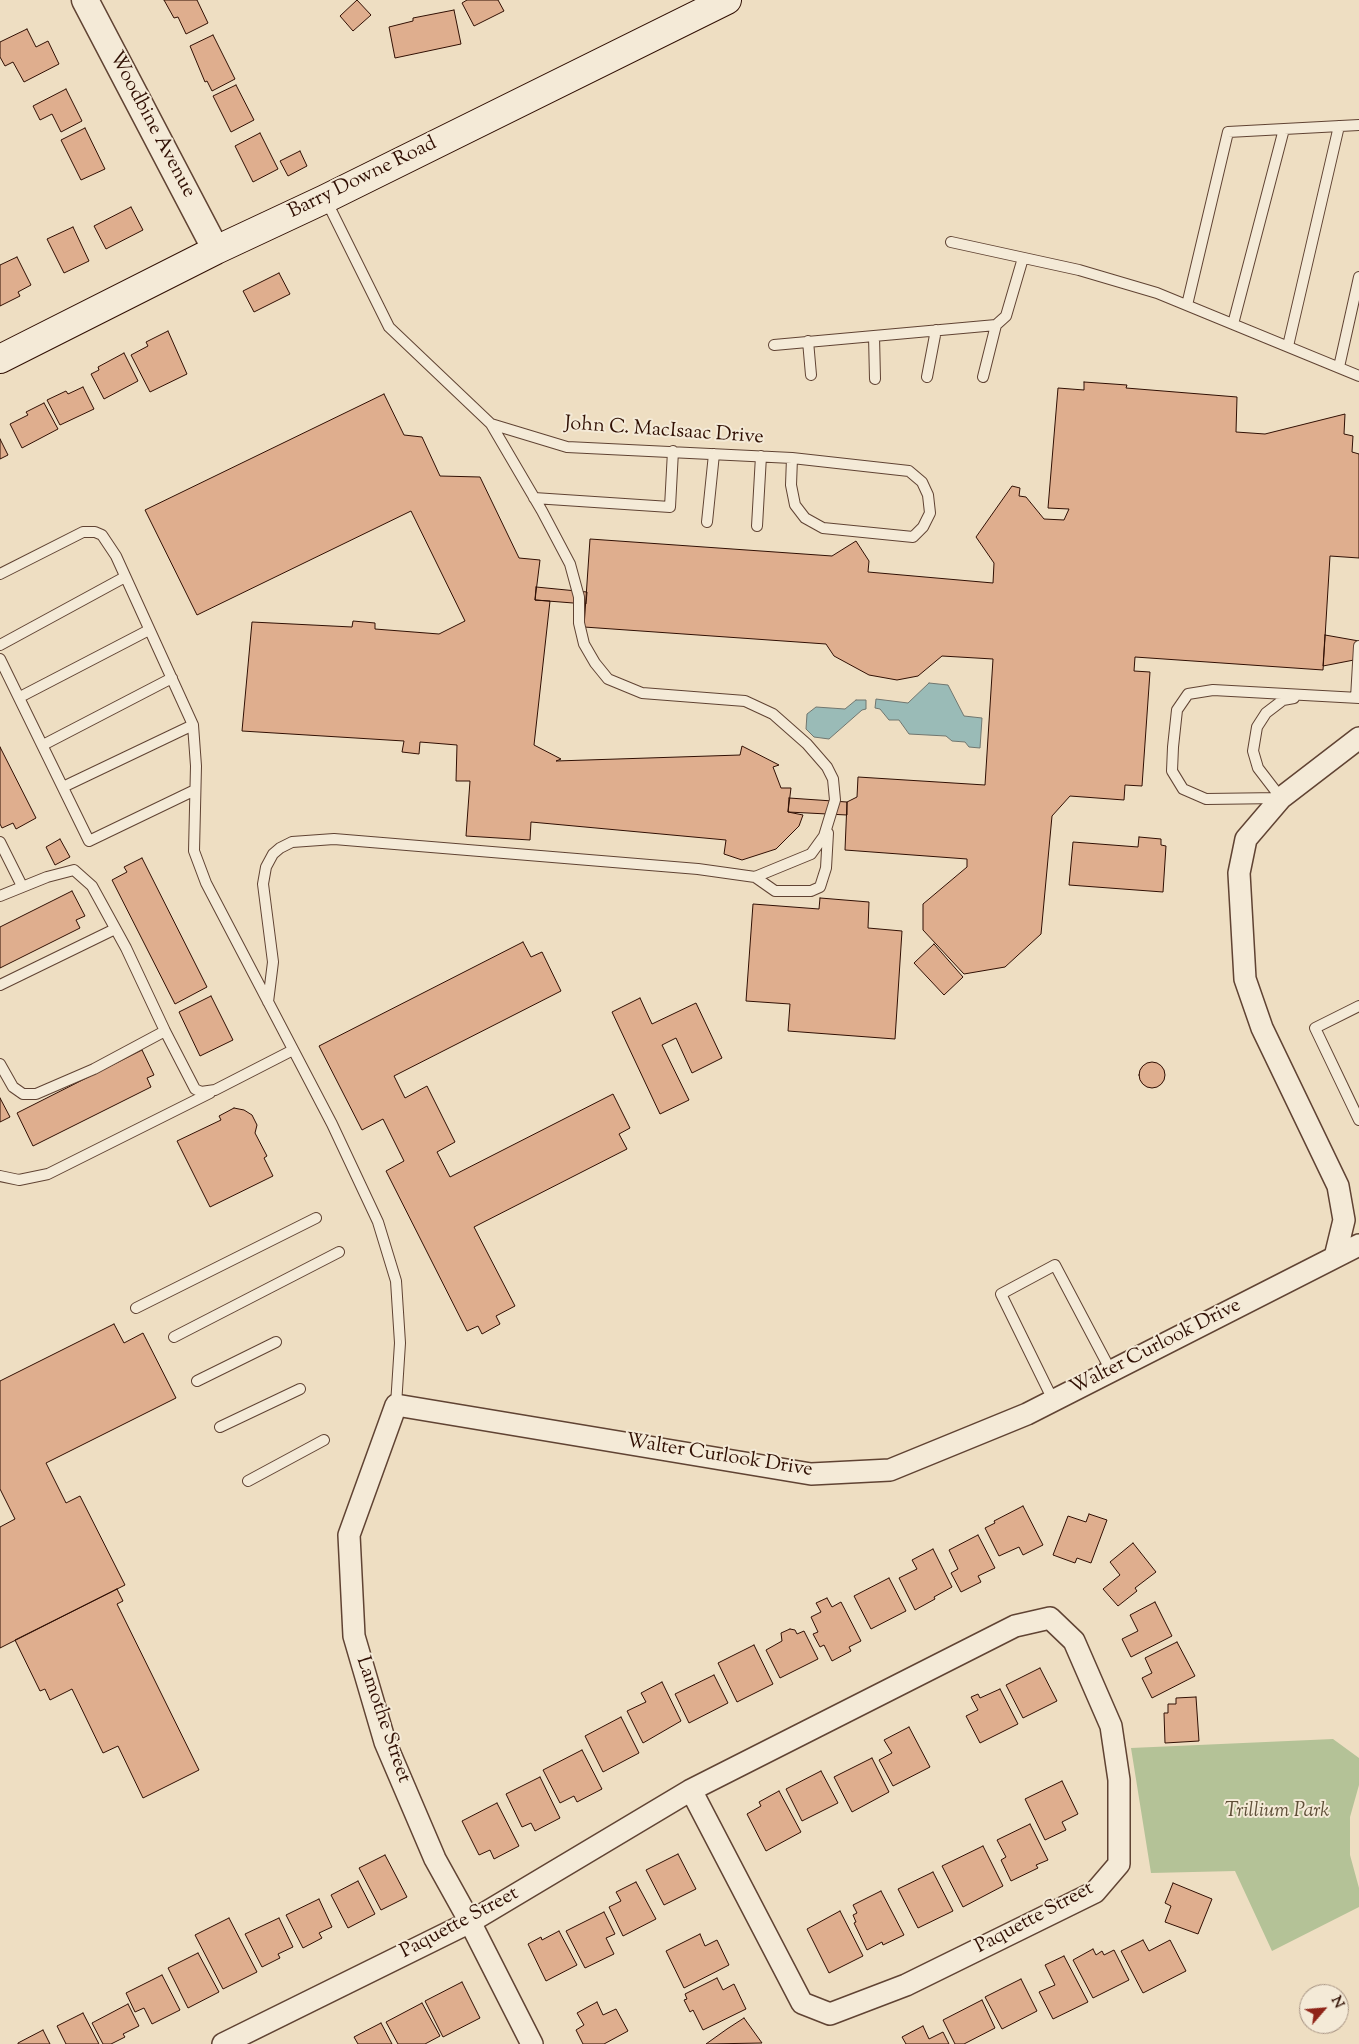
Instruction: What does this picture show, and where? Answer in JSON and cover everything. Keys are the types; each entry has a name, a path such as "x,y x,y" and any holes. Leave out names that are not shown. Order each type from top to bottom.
{"main road":[{"name":"Barry Downe Road","path":"0,359 216,250 325,199 727,0"}],"street":[{"name":"Woodbine Avenue","path":"85,0 216,250"},
{"path":"1335,1257 1344,1220 1338,1186 1262,1028 1245,979 1239,873 1246,839 1281,798 1359,738"},
{"name":"Walter Curlook Drive","path":"396,1405 811,1474 890,1470 1027,1414 1359,1245"},
{"name":"Lamothe Street","path":"396,1405 349,1535 354,1636 385,1742 435,1859 470,1922 532,2044"},
{"name":"Paquette Street","path":"223,2044 470,1922 691,1790 1015,1626 1050,1618 1074,1641 1111,1726 1119,1780 1119,1864 1095,1892 906,1985 830,2014 802,2003 691,1790"}],"lane":[{"path":"1187,304 1228,132 1359,125"},
{"path":"1288,346 1339,126"},
{"path":"1233,324 1284,129"},
{"name":"John C. MacIsaac Drive","path":"325,199 390,327 491,424 568,447 792,458 908,471 922,482 928,494 930,513 923,527 913,537 823,528 805,518 795,504 791,485 792,458"},
{"path":"951,242 1079,270 1157,292 1359,376"},
{"path":"983,377 996,325 1006,316 1023,258"},
{"path":"1339,368 1359,277"},
{"path":"774,345 996,325"},
{"path":"927,377 936,330"},
{"path":"874,336 875,379"},
{"path":"808,342 811,375"},
{"path":"491,424 570,564 579,597 579,622 584,644 595,663 608,679 642,693 745,701 773,714 807,744 827,767 833,779 835,800 824,836 812,854 755,878"},
{"path":"534,498 670,507 674,452"},
{"path":"707,522 714,454"},
{"path":"757,526 761,456"},
{"path":"0,574 83,532 95,532 102,535 116,556 193,725 196,766 194,851 206,883 332,1124 378,1222 396,1281 400,1343 396,1405"},
{"path":"0,644 125,577"},
{"path":"20,698 150,630"},
{"path":"1281,798 1206,799 1182,789 1172,771 1177,710 1188,694 1213,690 1357,698 1359,646"},
{"path":"0,659 89,841 195,790"},
{"path":"42,745 172,678"},
{"path":"1281,798 1258,768 1253,751 1257,727 1266,713 1283,700 1307,695"},
{"path":"63,787 193,725"},
{"path":"268,1002 273,962 263,884 266,867 273,854 292,842 334,840 698,869 755,878 775,891 811,891 820,888 826,868 828,824"},
{"path":"0,842 22,886"},
{"path":"0,896 22,886 74,870 92,886 195,1089 201,1092 215,1090"},
{"path":"0,985 115,929"},
{"path":"1359,1006 1316,1028 1359,1120"},
{"path":"0,1064 13,1087 23,1094 36,1094 94,1069 165,1031"},
{"path":"0,1176 19,1180 48,1174 293,1050"},
{"path":"136,1308 316,1218"},
{"path":"174,1338 340,1252"},
{"path":"1053,1400 1000,1294 1055,1265 1111,1371"},
{"path":"196,1381 276,1342"},
{"path":"220,1427 300,1389"},
{"path":"248,1481 324,1440"}],"green space":[{"name":"Trillium Park","path":"1333,1739 1359,1758 1359,1785 1350,1817 1350,1855 1359,1888 1359,1907 1272,1951 1235,1871 1151,1873 1131,1748"}],"water":[{"path":"929,683 948,685 964,716 982,718 980,748 969,747 965,742 952,741 946,736 909,734 899,720 889,720 880,709 875,708 876,699 908,703"},
{"path":"856,700 866,700 866,709 862,710 829,739 814,737 806,729 807,714 816,707 845,709"}],"building":[{"path":"164,0 197,0 208,23 186,34 178,17 174,18"},
{"path":"357,0 371,15 353,31 340,16"},
{"path":"467,0 498,0 504,11 474,26 462,3"},
{"path":"454,10 461,44 395,58 389,27 413,21 413,18"},
{"path":"27,29 36,47 48,41 59,64 24,82 13,62 5,66 0,57 0,42"},
{"path":"213,35 235,79 212,91 207,81 205,82 190,46"},
{"path":"236,85 254,120 231,132 213,96"},
{"path":"66,89 82,121 61,132 52,114 40,120 33,106"},
{"path":"85,128 105,169 81,180 61,140"},
{"path":"260,133 278,169 253,182 235,146"},
{"path":"300,151 307,166 288,176 280,161"},
{"path":"131,207 143,230 106,249 94,226"},
{"path":"73,227 89,261 64,273 47,239"},
{"path":"17,257 31,285 18,292 20,296 0,306 0,265"},
{"path":"279,273 290,294 254,312 243,291"},
{"path":"168,331 187,374 150,392 131,355 148,346 146,342"},
{"path":"124,353 138,381 104,399 91,374 99,370 98,367"},
{"path":"1084,382 1127,385 1126,388 1237,397 1236,432 1265,434 1345,414 1344,434 1353,436 1352,452 1359,454 1359,558 1330,556 1323,670 1135,657 1134,671 1150,672 1142,786 1125,785 1124,800 1070,796 1052,816 1041,934 1005,967 964,974 923,930 923,904 967,867 967,859 845,850 847,802 857,797 858,777 985,785 993,659 942,656 918,676 897,680 869,675 834,656 826,644 584,627 590,539 832,556 856,541 869,561 868,572 993,583 994,563 976,537 1012,486 1020,488 1019,496 1026,497 1044,519 1064,520 1069,509 1048,508 1058,388 1084,390"},
{"path":"83,387 94,409 60,425 47,400 66,391 68,394"},
{"path":"384,394 404,435 422,437 440,476 480,477 519,558 540,560 535,600 550,601 534,745 561,759 556,761 740,755 742,746 779,765 773,767 781,788 791,788 788,812 803,815 799,826 776,849 742,860 724,854 726,840 531,822 530,840 466,836 470,781 456,781 457,745 420,742 419,754 402,752 404,741 242,731 252,622 352,627 353,621 375,623 375,629 439,634 465,621 411,511 197,615 145,510"},
{"path":"44,403 58,429 22,448 10,424 28,415 26,412"},
{"path":"0,439 8,455 0,459"},
{"path":"536,587 587,592 586,604 535,600"},
{"path":"1325,635 1359,641 1359,659 1323,666"},
{"path":"0,747 36,818 16,829 13,823 2,828 0,824"},
{"path":"789,798 847,802 847,815 788,812"},
{"path":"1139,837 1161,839 1161,845 1166,846 1163,892 1069,885 1073,842 1138,847"},
{"path":"60,839 70,857 55,865 46,847"},
{"path":"142,858 207,987 175,1004 112,880 127,872 124,867"},
{"path":"72,891 85,916 76,920 80,928 0,968 0,927"},
{"path":"820,898 869,902 868,928 902,931 895,1039 788,1031 790,1004 746,1001 753,904 819,909"},
{"path":"523,942 531,957 542,952 561,991 394,1076 405,1098 427,1086 455,1142 437,1152 450,1177 613,1094 630,1128 619,1134 627,1149 474,1227 515,1306 496,1316 500,1324 482,1334 478,1326 467,1331 386,1171 404,1161 383,1119 362,1130 319,1046"},
{"path":"934,944 963,977 944,995 914,963"},
{"path":"211,996 233,1040 200,1056 179,1012"},
{"path":"640,998 652,1024 696,1003 722,1058 692,1073 676,1038 662,1045 689,1100 660,1114 612,1012"},
{"path":"142,1050 154,1075 147,1078 151,1087 33,1146 17,1113"},
{"path":"1152,1062 1161,1066 1165,1075 1161,1084 1152,1088 1143,1084 1139,1075 1143,1066"},
{"path":"0,1098 10,1117 0,1122"},
{"path":"234,1108 244,1110 252,1115 257,1125 255,1133 267,1156 264,1158 273,1176 210,1207 177,1141 221,1120 219,1116"},
{"path":"114,1324 124,1343 143,1333 176,1398 46,1463 66,1503 80,1496 125,1585 0,1648 0,1527 15,1519 0,1489 0,1381"},
{"path":"1023,1506 1043,1545 1023,1555 1019,1547 999,1556 985,1528 995,1523 994,1521"},
{"path":"1089,1514 1107,1520 1091,1563 1077,1558 1075,1563 1053,1555 1068,1516 1086,1522"},
{"path":"978,1535 995,1568 978,1576 981,1582 961,1592 951,1573 958,1569 949,1550"},
{"path":"1133,1543 1156,1572 1135,1588 1137,1591 1118,1606 1103,1589 1120,1575 1110,1562"},
{"path":"933,1549 952,1587 915,1610 899,1578 917,1569 912,1560"},
{"path":"889,1578 906,1611 871,1629 854,1596"},
{"path":"117,1589 123,1601 117,1604 199,1770 143,1798 118,1746 103,1753 72,1689 50,1700 45,1689 40,1691 15,1640"},
{"path":"827,1598 832,1607 841,1602 861,1641 849,1647 851,1651 832,1661 824,1645 820,1647 813,1634 818,1632 811,1617 821,1612 816,1603"},
{"path":"1155,1602 1172,1636 1131,1657 1122,1639 1138,1631 1130,1615"},
{"path":"790,1629 795,1630 797,1634 804,1631 818,1659 780,1678 766,1650 782,1641 781,1633"},
{"path":"1177,1642 1195,1676 1152,1698 1142,1678 1152,1673 1145,1658"},
{"path":"754,1645 773,1684 737,1702 718,1663"},
{"path":"1040,1668 1057,1701 1023,1718 1006,1685"},
{"path":"714,1675 728,1703 689,1723 675,1694"},
{"path":"662,1682 681,1721 643,1743 627,1711 646,1702 641,1693"},
{"path":"1000,1689 1018,1724 980,1743 966,1716 978,1710 971,1697 978,1694 980,1698"},
{"path":"1196,1697 1199,1741 1165,1743 1164,1713 1168,1713 1168,1704 1176,1704 1176,1698"},
{"path":"621,1717 639,1753 603,1772 585,1736"},
{"path":"909,1727 930,1767 893,1786 879,1760 892,1753 884,1740"},
{"path":"582,1750 602,1789 577,1802 574,1796 560,1803 543,1770"},
{"path":"872,1758 889,1792 852,1812 834,1777"},
{"path":"821,1771 838,1803 802,1821 786,1789"},
{"path":"540,1777 560,1818 535,1831 531,1823 522,1827 506,1794"},
{"path":"1062,1781 1078,1814 1062,1822 1066,1830 1045,1840 1025,1799"},
{"path":"779,1791 801,1832 766,1851 747,1814 761,1806 759,1802"},
{"path":"497,1803 519,1846 494,1859 490,1850 479,1855 462,1821"},
{"path":"1030,1824 1048,1860 1036,1865 1038,1868 1011,1881 1001,1860 1006,1857 997,1840"},
{"path":"983,1846 1003,1886 963,1907 942,1866"},
{"path":"678,1854 696,1889 664,1905 646,1870"},
{"path":"385,1855 407,1897 381,1910 359,1868"},
{"path":"933,1872 953,1911 918,1928 898,1889"},
{"path":"358,1881 375,1914 348,1928 331,1895"},
{"path":"636,1882 656,1919 623,1936 609,1907 621,1901 616,1892"},
{"path":"1173,1883 1212,1899 1198,1934 1165,1922 1171,1906 1165,1903"},
{"path":"881,1891 904,1935 883,1945 882,1942 867,1950 854,1923 856,1922 853,1915 857,1913 853,1905"},
{"path":"319,1899 332,1927 319,1933 322,1938 303,1948 286,1915"},
{"path":"840,1911 863,1956 829,1973 807,1929"},
{"path":"604,1912 615,1934 606,1938 614,1954 585,1968 566,1931"},
{"path":"229,1918 257,1972 223,1989 195,1935"},
{"path":"279,1918 293,1947 278,1954 280,1958 262,1967 245,1934"},
{"path":"559,1931 577,1965 546,1981 528,1944 541,1937 542,1940"},
{"path":"700,1934 705,1946 717,1940 729,1965 684,1988 666,1951"},
{"path":"1143,1940 1149,1951 1170,1940 1186,1971 1143,1993 1121,1951"},
{"path":"1093,1949 1096,1955 1102,1951 1104,1955 1114,1950 1129,1980 1093,1998 1073,1960"},
{"path":"198,1953 219,1992 188,2008 168,1968"},
{"path":"1064,1956 1088,2002 1053,2019 1039,1992 1055,1985 1045,1965"},
{"path":"162,1975 180,2010 152,2024 144,2008 135,2012 126,1993"},
{"path":"717,1978 723,1990 734,1984 746,2009 703,2030 693,2010 690,2012 684,2000 687,1999 685,1994"},
{"path":"1021,1979 1037,2011 1002,2029 985,1997"},
{"path":"462,1982 480,2018 443,2037 425,2001"},
{"path":"982,2000 995,2028 964,2044 955,2044 943,2020"},
{"path":"597,2002 603,2015 616,2009 628,2031 604,2044 583,2044 576,2030 584,2025 577,2013"},
{"path":"422,2003 440,2036 425,2044 398,2044 386,2022"},
{"path":"128,2004 139,2026 123,2034 125,2037 111,2044 103,2044 92,2023"},
{"path":"83,2013 99,2044 66,2044 57,2026"},
{"path":"744,2018 762,2043 706,2044 727,2029"},
{"path":"381,2023 392,2044 358,2044 354,2037"},
{"path":"923,2026 929,2039 943,2032 949,2044 906,2044 902,2037"},
{"path":"43,2030 50,2044 18,2044 18,2043"}]}
